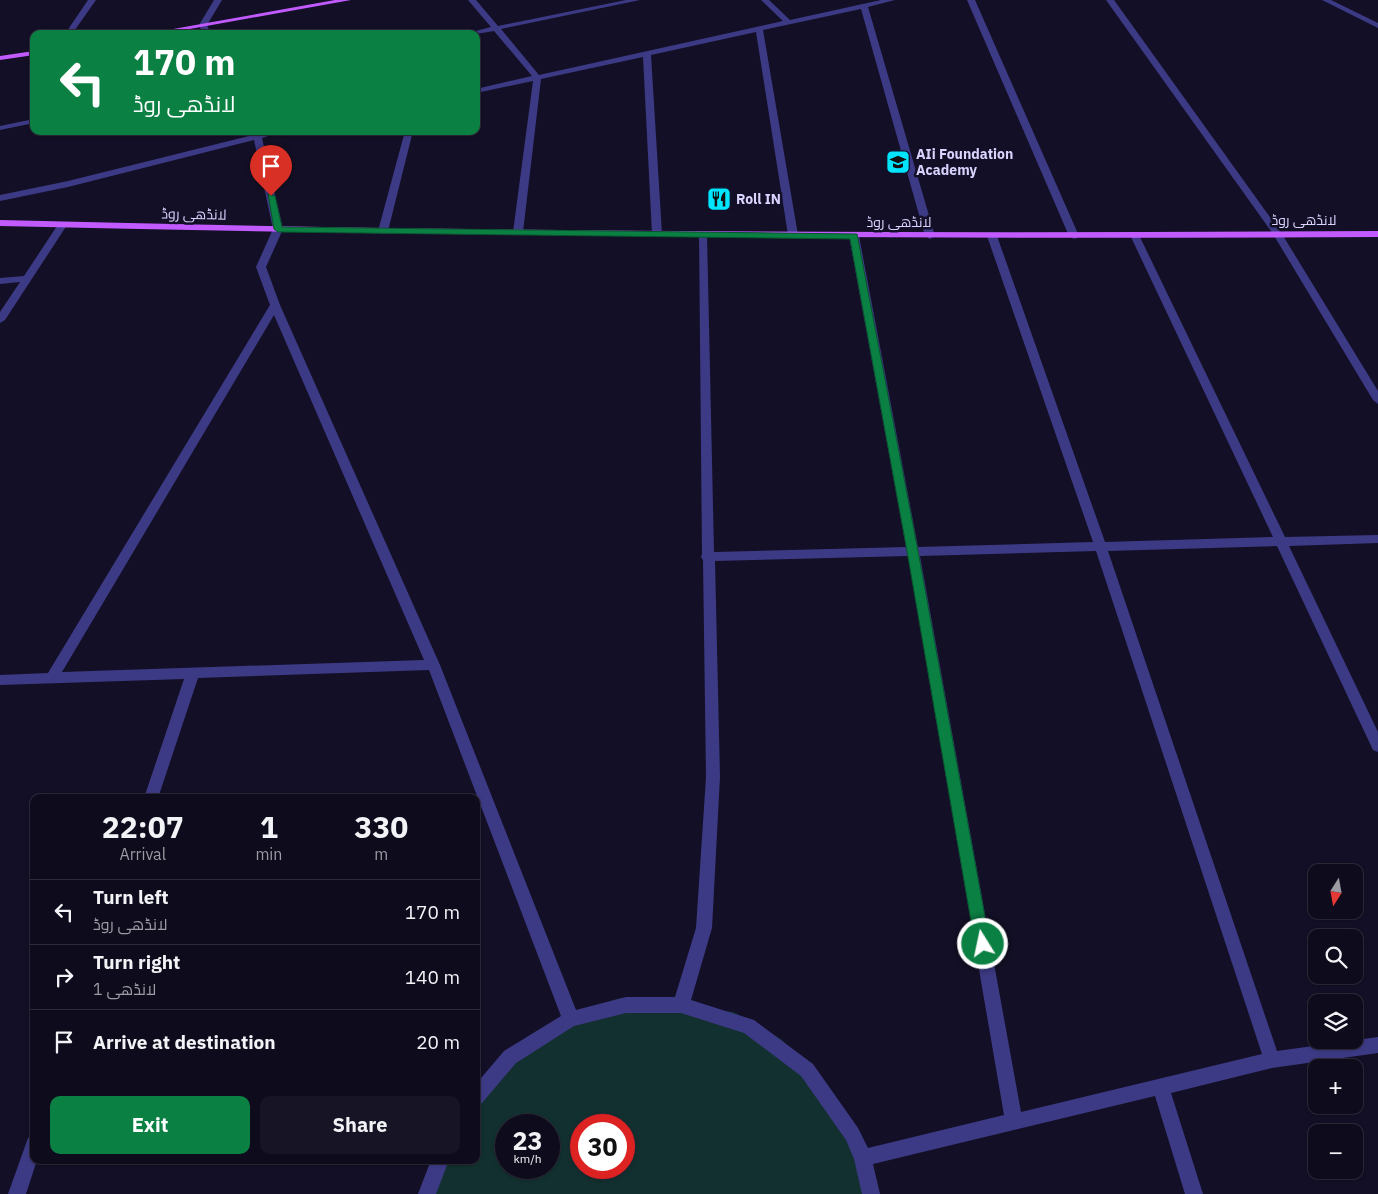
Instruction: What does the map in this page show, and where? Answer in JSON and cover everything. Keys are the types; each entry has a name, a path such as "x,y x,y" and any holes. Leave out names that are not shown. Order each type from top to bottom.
{"main road":[{"path":"172,30 323,2 347,0"},
{"path":"0,58 30,53"},
{"name":"لانڈھی روڈ","path":"0,223 383,231 854,236 1378,234"}],"street":[{"path":"71,30 92,0"},
{"path":"205,30 203,25 218,0"},
{"path":"472,0 537,77 518,232"},
{"path":"480,31 636,0"},
{"path":"765,0 788,22"},
{"path":"480,90 891,0"},
{"path":"971,0 1074,236"},
{"path":"1110,0 1277,234 1378,400"},
{"path":"1326,0 1378,26"},
{"path":"864,6 930,236"},
{"path":"759,29 793,235"},
{"path":"647,53 657,234"},
{"path":"0,128 30,122"},
{"path":"0,198 68,184 250,135"},
{"path":"257,135 278,229 261,267 275,305 434,665 571,1020"},
{"path":"383,231 408,135"},
{"path":"0,320 62,225"},
{"path":"681,1005 704,928 712,776 702,234"},
{"path":"1135,235 1378,746"},
{"path":"854,236 913,551 1014,1122"},
{"path":"992,236 1100,546 1272,1060"},
{"path":"0,281 26,279"},
{"path":"52,678 275,305"},
{"path":"707,557 1378,540"},
{"path":"0,680 434,665"},
{"path":"152,794 193,673"},
{"path":"480,1093 510,1057 571,1020 626,1004 681,1005 748,1026 807,1070 852,1134 862,1158 871,1194"},
{"path":"862,1158 1272,1060 1378,1045"},
{"path":"1161,1087 1194,1194"},
{"path":"17,1194 30,1156"},
{"path":"428,1194 439,1164"}],"green space":[{"path":"620,998 734,1012 781,1039 822,1080 871,1194 428,1194 435,1164 480,1164 480,1088 561,1017"}],"place":[{"name":"AIi Foundation Academy","path":"898,162"},
{"name":"Roll IN","path":"719,199"}],"route":[{"path":"271,196 278,229 854,236 913,551 983,944"}]}
